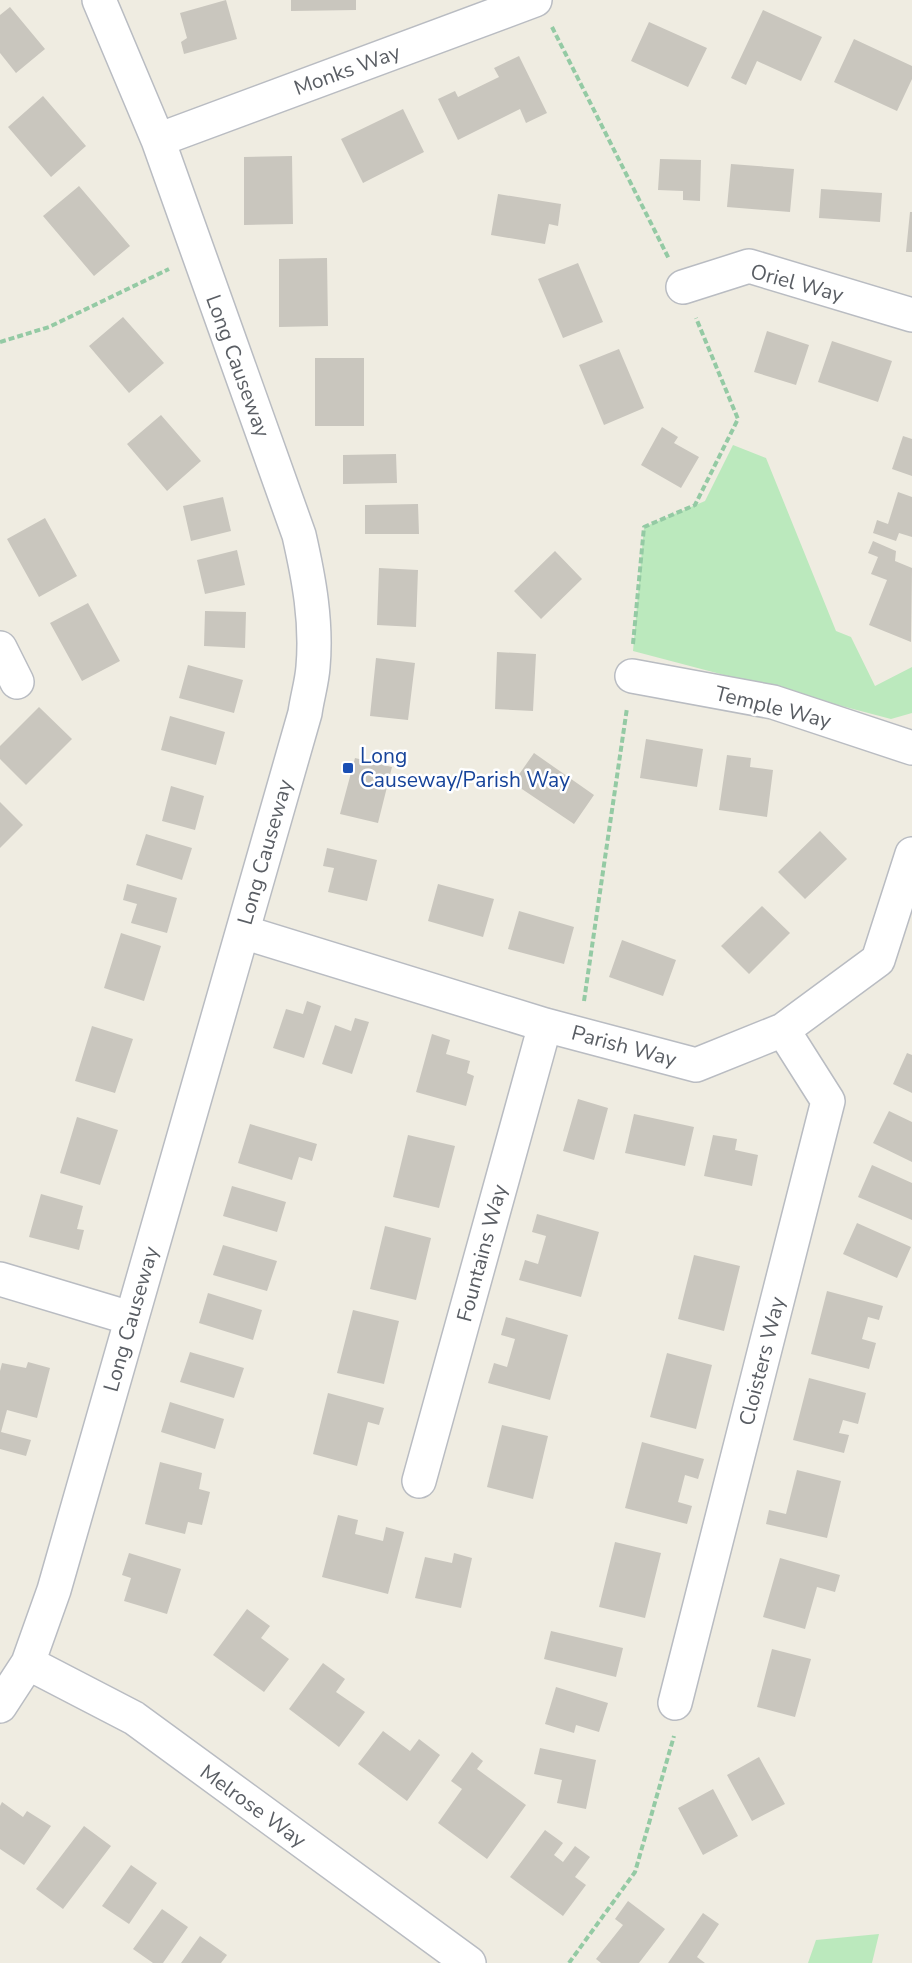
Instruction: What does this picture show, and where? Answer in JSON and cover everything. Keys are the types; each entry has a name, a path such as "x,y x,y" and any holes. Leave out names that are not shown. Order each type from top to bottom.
{"street":[{"name":"Long Causeway","path":"0,1706 28,1663 54,1590 305,713 313,668 314,623 309,579 299,535 158,140 99,0"},
{"name":"Monks Way","path":"158,140 542,11"},
{"name":"Oriel Way","path":"683,287 749,266 912,315"},
{"path":"0,648 17,682"},
{"name":"Temple Way","path":"632,676 773,702 912,748"},
{"name":"Parish Way","path":"243,932 545,1024 696,1065 783,1030 878,960 912,854"},
{"name":"Fountains Way","path":"419,1481 545,1024"},
{"name":"Cloisters Way","path":"675,1703 828,1101 783,1030"},
{"path":"0,1279 130,1318"},
{"name":"Melrose Way","path":"28,1663 134,1718 469,1963"}],"path":[{"path":"542,11 683,287 738,419 695,506 644,527 632,676 580,1034"},
{"path":"0,342 49,327 198,255"},
{"path":"569,1963 634,1872 678,1720 675,1703"}],"green space":[{"path":"733,445 766,458 836,631 851,637 875,686 912,667 912,713 891,719 633,651 644,527 705,501"},
{"path":"879,1934 872,1963 808,1963 816,1940"}],"building":[{"path":"226,0 237,39 184,54 181,42 187,38 180,13"},
{"path":"291,0 356,0 356,10 291,11"},
{"path":"10,7 45,49 16,73 0,53 0,15"},
{"path":"763,10 822,37 801,81 757,61 746,85 731,78"},
{"path":"649,22 707,48 688,87 631,61"},
{"path":"854,39 912,66 912,79 897,111 834,82"},
{"path":"519,56 547,113 526,123 520,109 458,140 438,99 455,91 458,97 499,77 494,68"},
{"path":"43,96 86,146 51,177 8,127"},
{"path":"403,109 424,152 363,183 341,139"},
{"path":"292,156 293,224 244,225 244,157"},
{"path":"660,159 701,160 700,201 683,200 683,191 658,190"},
{"path":"731,164 794,169 790,212 727,207"},
{"path":"79,186 130,246 94,276 43,216"},
{"path":"821,189 882,193 880,222 819,218"},
{"path":"498,194 561,204 558,226 549,224 545,244 491,235"},
{"path":"910,212 912,212 912,252 906,252"},
{"path":"327,258 328,326 279,327 279,259"},
{"path":"578,263 603,322 563,338 538,279"},
{"path":"123,317 164,363 129,393 89,346"},
{"path":"767,331 809,345 796,385 754,372"},
{"path":"832,341 892,361 878,402 818,382"},
{"path":"619,349 644,408 604,425 579,365"},
{"path":"315,358 364,358 364,426 315,426"},
{"path":"161,415 201,461 167,491 127,444"},
{"path":"662,427 678,437 674,443 699,457 681,488 641,465"},
{"path":"903,436 912,439 912,476 892,469"},
{"path":"396,454 397,483 343,484 343,455"},
{"path":"898,492 912,497 912,537 899,533 896,541 873,533 877,520 888,524"},
{"path":"223,497 231,531 191,541 183,506"},
{"path":"418,504 419,534 365,534 365,505"},
{"path":"45,518 77,576 39,597 7,539"},
{"path":"873,541 896,551 895,561 912,568 911,642 869,625 887,580 871,574 878,557 868,553"},
{"path":"237,550 245,585 205,594 197,560"},
{"path":"555,551 582,579 541,619 514,591"},
{"path":"379,568 418,570 416,627 377,625"},
{"path":"88,603 120,661 82,681 50,623"},
{"path":"205,611 246,612 245,648 204,646"},
{"path":"497,652 536,654 533,711 495,709"},
{"path":"376,658 415,663 408,720 370,716"},
{"path":"188,665 243,680 234,713 179,698"},
{"path":"39,707 72,739 26,785 0,759 0,746"},
{"path":"170,716 225,732 216,765 161,750"},
{"path":"646,739 703,749 697,787 640,778"},
{"path":"534,753 594,795 574,824 513,783"},
{"path":"727,755 751,758 750,767 773,770 767,817 719,810"},
{"path":"355,758 392,767 378,823 340,814"},
{"path":"171,786 204,796 195,830 162,821"},
{"path":"0,802 23,825 0,848"},
{"path":"820,831 847,859 805,899 778,872"},
{"path":"146,834 192,848 182,880 136,865"},
{"path":"327,848 377,860 367,901 328,892 334,868 323,866"},
{"path":"127,884 177,898 167,933 131,923 137,904 123,900"},
{"path":"438,884 494,899 483,937 428,921"},
{"path":"762,906 790,933 749,974 721,946"},
{"path":"519,911 574,927 564,964 508,949"},
{"path":"121,933 161,946 144,1001 104,988"},
{"path":"622,940 676,960 663,996 609,977"},
{"path":"307,1001 321,1006 304,1058 273,1048 286,1009 303,1014"},
{"path":"355,1018 369,1022 352,1074 322,1064 335,1025 351,1031"},
{"path":"92,1026 133,1039 115,1093 75,1081"},
{"path":"432,1034 450,1040 446,1054 470,1061 467,1073 474,1076 466,1106 416,1092"},
{"path":"907,1053 912,1055 912,1093 893,1084"},
{"path":"578,1099 608,1108 594,1160 563,1151"},
{"path":"889,1111 912,1122 912,1162 873,1143"},
{"path":"634,1114 694,1127 685,1166 625,1153"},
{"path":"77,1117 118,1130 100,1185 60,1173"},
{"path":"250,1124 317,1144 312,1161 299,1157 292,1180 238,1163"},
{"path":"408,1135 455,1146 439,1208 393,1197"},
{"path":"713,1135 737,1139 735,1150 758,1155 752,1186 704,1176"},
{"path":"872,1165 912,1183 912,1220 858,1197"},
{"path":"232,1186 286,1202 277,1232 223,1216"},
{"path":"41,1194 83,1206 77,1229 84,1230 79,1250 29,1237"},
{"path":"537,1214 599,1232 581,1297 519,1280 525,1260 538,1264 546,1236 532,1232"},
{"path":"857,1223 911,1247 897,1278 843,1254"},
{"path":"385,1226 431,1238 416,1300 370,1289"},
{"path":"223,1245 277,1261 267,1291 213,1275"},
{"path":"694,1255 740,1266 724,1331 678,1319"},
{"path":"827,1291 883,1306 879,1320 868,1317 862,1339 876,1343 869,1369 811,1354"},
{"path":"208,1293 262,1310 253,1340 199,1323"},
{"path":"353,1310 399,1321 384,1384 337,1373"},
{"path":"506,1317 568,1335 550,1400 488,1383 494,1363 507,1367 515,1339 501,1335"},
{"path":"190,1352 244,1368 234,1398 180,1382"},
{"path":"667,1353 712,1365 696,1429 650,1417"},
{"path":"28,1362 50,1368 37,1418 7,1410 1,1432 31,1440 26,1456 0,1449 0,1371 2,1363 26,1368"},
{"path":"809,1378 866,1393 858,1424 843,1420 839,1433 849,1435 844,1453 793,1440"},
{"path":"328,1393 384,1408 379,1425 368,1422 357,1466 313,1454"},
{"path":"170,1402 224,1419 215,1449 161,1432"},
{"path":"502,1425 548,1436 533,1499 487,1487"},
{"path":"642,1442 704,1459 698,1479 685,1475 678,1502 692,1506 687,1524 625,1508"},
{"path":"160,1462 202,1473 199,1489 210,1492 202,1525 188,1522 185,1534 145,1524"},
{"path":"797,1470 841,1481 827,1538 766,1524 769,1510 786,1514"},
{"path":"338,1515 358,1520 355,1534 383,1541 386,1527 404,1532 388,1594 322,1577"},
{"path":"615,1542 661,1553 645,1618 599,1607"},
{"path":"129,1553 181,1569 167,1614 124,1601 131,1578 122,1575"},
{"path":"454,1553 472,1558 461,1608 415,1598 425,1557 452,1563"},
{"path":"780,1558 840,1575 835,1592 817,1587 805,1629 763,1617"},
{"path":"247,1609 270,1626 261,1638 289,1659 264,1692 213,1655"},
{"path":"551,1631 623,1648 616,1677 544,1659"},
{"path":"772,1649 811,1659 795,1717 757,1707"},
{"path":"323,1663 345,1679 336,1692 365,1712 339,1747 289,1709"},
{"path":"556,1687 608,1703 599,1732 576,1725 574,1733 545,1724"},
{"path":"383,1731 410,1751 419,1739 440,1755 407,1801 358,1764"},
{"path":"540,1748 596,1760 586,1809 557,1803 562,1780 534,1774"},
{"path":"472,1752 483,1761 477,1769 526,1805 487,1859 438,1823 462,1789 451,1781"},
{"path":"759,1757 785,1804 752,1821 727,1775"},
{"path":"713,1789 738,1836 703,1855 678,1808"},
{"path":"2,1802 23,1817 27,1811 51,1826 24,1865 0,1849 0,1806"},
{"path":"84,1826 111,1846 63,1909 36,1889"},
{"path":"545,1830 563,1843 554,1855 563,1862 575,1846 590,1857 575,1877 586,1885 563,1916 510,1877"},
{"path":"131,1865 157,1883 129,1924 102,1906"},
{"path":"628,1901 665,1929 639,1963 601,1963 596,1959 623,1925 615,1919"},
{"path":"162,1909 188,1927 163,1963 153,1963 133,1949"},
{"path":"703,1913 719,1924 697,1957 705,1963 668,1963"},
{"path":"200,1936 227,1955 221,1963 181,1963"}],"place":[{"name":"Long Causeway/Parish Way","path":"348,768"}]}
